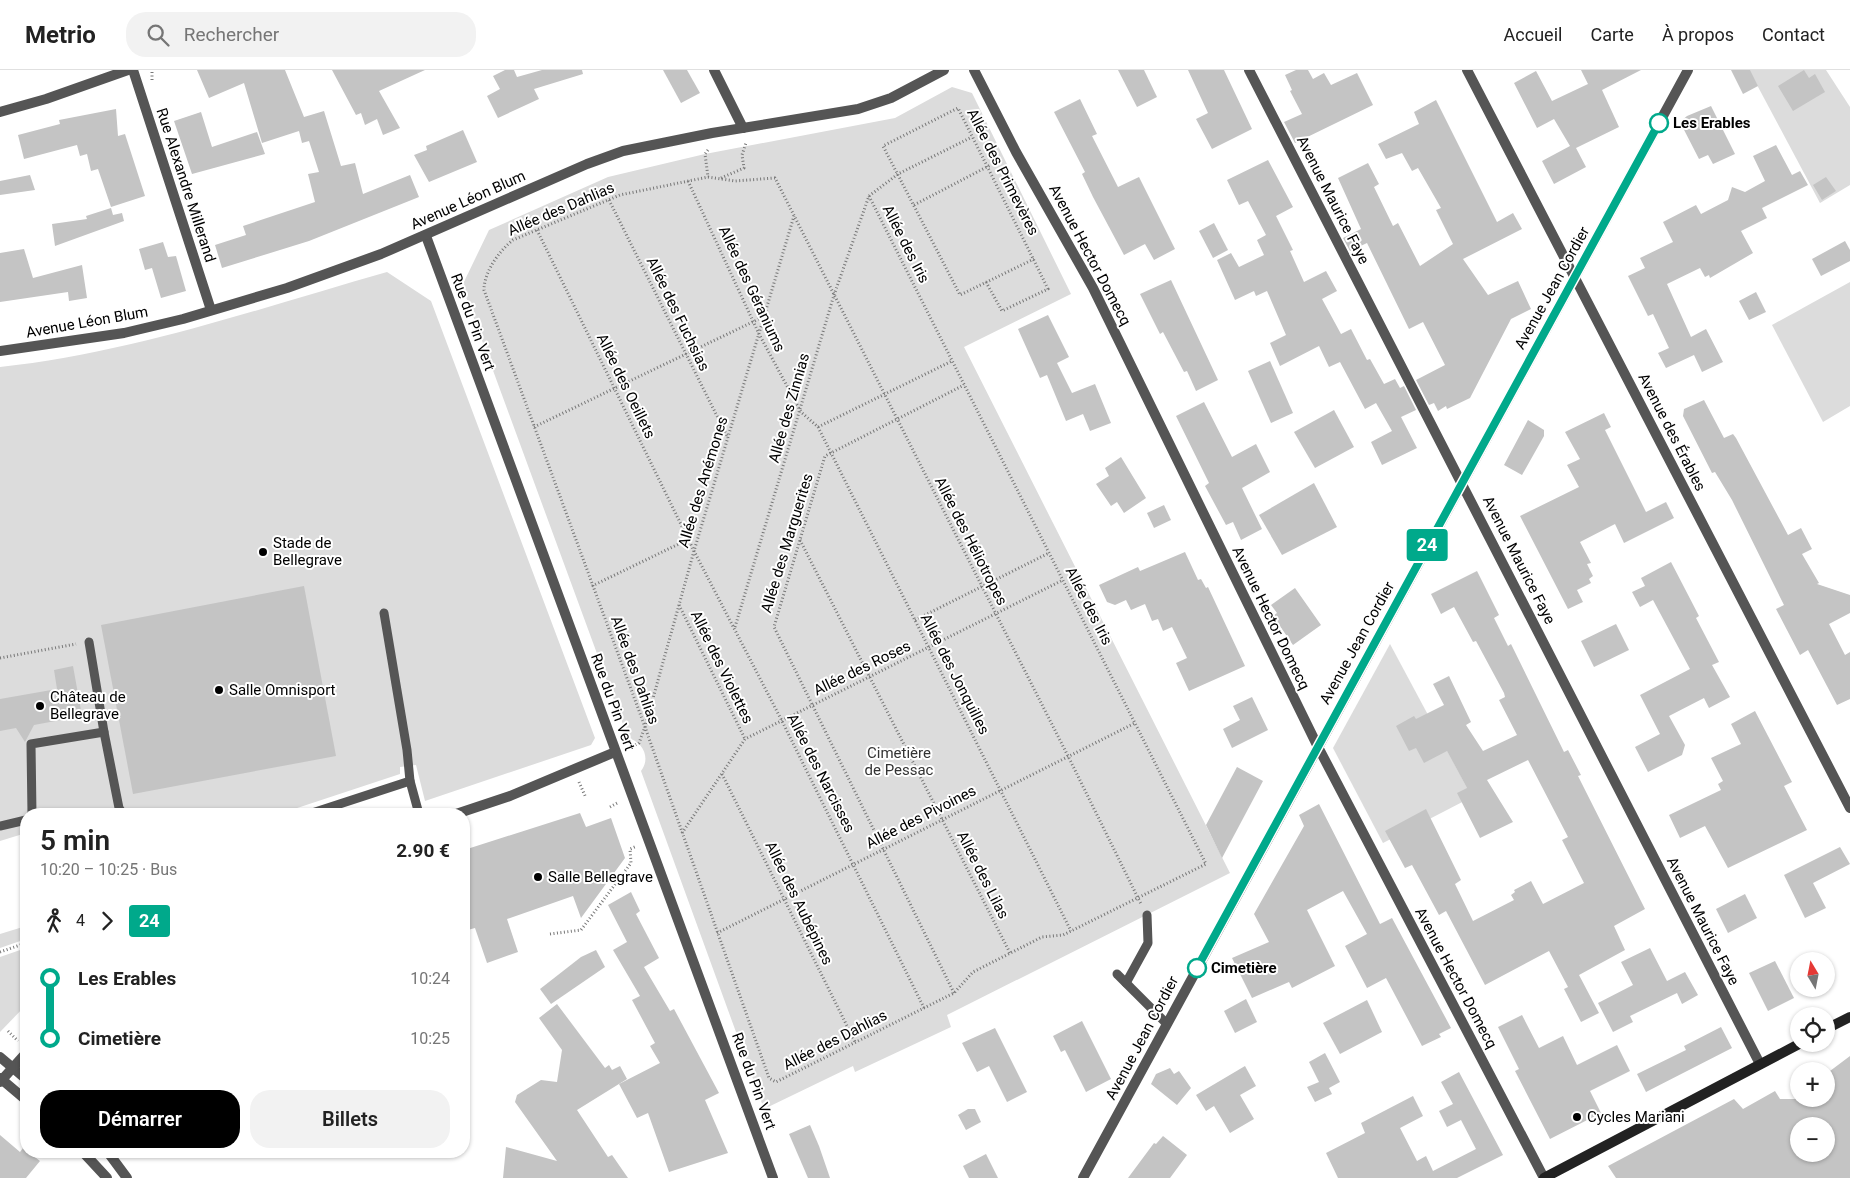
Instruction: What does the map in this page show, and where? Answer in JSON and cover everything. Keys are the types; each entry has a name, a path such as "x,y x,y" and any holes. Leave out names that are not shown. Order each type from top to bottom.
{"main road":[{"path":"1835,1025 1850,1017"},
{"path":"1544,1178 1790,1049"}],"street":[{"path":"0,112 46,99 128,70"},
{"name":"Rue Alexandre Millerand","path":"133,70 210,310"},
{"path":"714,70 743,128"},
{"name":"Avenue Léon Blum","path":"0,351 124,333 210,310 335,271 426,236 587,164 623,151 743,128 858,109 891,98 944,70"},
{"name":"Avenue Hector Domecq","path":"974,70 1016,152 1093,288 1317,746 1544,1178"},
{"name":"Avenue Maurice Faye","path":"1249,70 1760,1064"},
{"name":"Avenue des Érables","path":"1467,70 1850,808"},
{"name":"Avenue Jean Cordier","path":"1083,1178 1317,746 1688,70"},
{"name":"Rue du Pin Vert","path":"426,236 773,1178"},
{"path":"470,809 510,796 615,752"},
{"path":"0,1056 20,1074"},
{"path":"20,1060 1,1080 20,1095"},
{"path":"88,1158 107,1178"},
{"path":"112,1158 127,1178"}],"lane":[{"path":"384,613 407,750 410,781 417,808"},
{"path":"89,642 119,808"},
{"path":"32,808 31,744 104,732"},
{"path":"327,808 410,781"},
{"path":"0,826 20,821"},
{"path":"1126,983 1148,943 1146,915"},
{"path":"1117,974 1167,1024"}],"path":[{"name":"Allée des Primevères","path":"958,108 972,137 1048,289 1002,311 986,282 960,295 883,146 958,108"},
{"path":"720,179 744,168 742,155 747,146 743,128"},
{"path":"869,196 898,174 972,137"},
{"path":"914,205 1016,152"},
{"name":"Allée des Dahlias","path":"775,178 735,181 708,177 620,195 513,240 502,248 484,281 484,290 645,727 769,1078 776,1082 954,993 973,972 1042,937"},
{"name":"Allée des Héliotropes","path":"775,178 1068,756 1146,915"},
{"name":"Allée des Géraniums","path":"688,181 759,334 800,412 818,427"},
{"name":"Allée des Zinnias","path":"735,628 834,295 869,196"},
{"name":"Allée des Iris","path":"869,196 1206,864 1063,935 1042,937"},
{"name":"Allée des Fuchsias","path":"609,200 728,438"},
{"name":"Allée des Anémones","path":"627,748 639,743 645,727 694,551 794,215"},
{"name":"Allée des Oeillets","path":"537,230 694,551"},
{"path":"986,282 1034,259"},
{"path":"534,427 763,316"},
{"path":"818,427 952,361"},
{"path":"831,453 964,385"},
{"name":"Allée des Jonquilles","path":"818,427 1070,931"},
{"name":"Allée des Marguerites","path":"831,453 825,456 774,627 954,993"},
{"path":"592,586 688,539"},
{"name":"Allée des Lilas","path":"800,539 1010,953"},
{"name":"Allée des Narcisses","path":"694,551 854,864 924,1008"},
{"path":"915,620 1050,553"},
{"name":"Allée des Roses","path":"682,834 745,739 1063,580"},
{"name":"Allée des Violettes","path":"679,605 745,739"},
{"path":"0,658 89,642"},
{"name":"Allée des Pivoines","path":"717,933 1135,723"},
{"name":"Allée des Aubépines","path":"722,773 855,1042"},
{"path":"577,777 586,798"},
{"path":"610,808 619,802"},
{"path":"550,934 581,930 631,863 630,849 649,842"},
{"path":"0,952 20,945"}],"green space":[{"path":"1749,70 1826,70 1850,107 1850,185 1820,203"},
{"name":"Cimetière de Pessac","path":"952,87 972,93 1071,294 964,347 1230,873 947,1015 951,1027 855,1072 853,1066 764,1109 641,771 645,761 644,751 638,743 628,738 462,286 489,230 608,177 705,154 895,118"},
{"name":"Stade de Bellegrave","path":"387,272 431,301 595,738 591,745 425,801 416,765 400,767 400,774 297,808 20,808 20,835 0,841 0,367 98,351 195,328"},
{"path":"1850,282 1850,406 1823,422 1772,325"},
{"path":"1390,644 1472,797 1383,843 1333,748"},
{"path":"20,928 20,941 0,948 0,934"},
{"path":"20,950 20,1011 0,1032 0,957"}],"building":[{"path":"197,70 285,70 304,117 324,111 341,166 355,163 363,194 410,175 419,197 309,241 222,268 215,245 246,235 243,226 315,202 308,174 319,172 309,141 302,143 299,131 262,143 244,83 209,98"},
{"path":"332,70 425,70 379,91 400,128 383,135 377,119 365,125 361,113 356,115"},
{"path":"505,70 514,70 517,77 542,70 582,70 583,74 534,89 539,99 498,118 487,96 500,89 493,76"},
{"path":"663,70 687,70 700,93 681,103"},
{"path":"1118,70 1144,70 1157,97 1137,107"},
{"path":"1188,70 1224,70 1252,129 1212,149 1196,119 1208,113"},
{"path":"1296,70 1308,70 1313,79 1324,73 1331,85 1357,73 1373,105 1295,143 1284,122 1302,114 1290,91 1292,90 1285,75"},
{"path":"1581,70 1641,70 1602,90 1619,127 1576,148 1586,167 1554,184 1542,161 1570,146 1554,119 1537,128 1514,83 1536,71 1552,101 1588,84"},
{"path":"1731,70 1750,70 1758,86 1743,94"},
{"path":"1804,70 1809,78 1815,74 1825,92 1793,111 1778,86"},
{"path":"1080,99 1097,134 1092,136 1118,187 1139,177 1175,249 1154,260 1145,244 1124,255 1093,197 1082,174 1085,172 1054,112"},
{"path":"1436,100 1497,222 1513,213 1522,229 1463,259 1488,295 1518,281 1531,309 1511,319 1470,398 1447,409 1446,406 1438,411 1434,403 1429,405 1416,380 1445,365 1423,322 1409,329 1367,243 1350,251 1343,238 1361,229 1338,178 1368,163 1379,184 1374,187 1393,226 1398,223 1420,266 1453,244 1436,210 1441,208 1418,168 1412,171 1402,153 1386,159 1378,144 1419,124 1414,112"},
{"path":"1711,106 1735,154 1713,164 1708,155 1699,159 1680,122 1687,116"},
{"path":"116,109 118,136 125,134 145,196 111,207 98,169 91,171 87,154 80,156 77,145 24,159 18,135 60,124 59,120"},
{"path":"201,112 212,147 257,132 265,154 192,174 174,121"},
{"path":"463,130 477,162 429,182 414,155 427,150 426,146"},
{"path":"1776,145 1792,175 1800,171 1808,185 1762,208 1767,218 1741,231 1753,253 1710,278 1709,275 1705,277 1700,268 1667,284 1691,337 1706,329 1723,362 1702,372 1694,355 1666,368 1658,353 1669,348 1653,314 1648,316 1628,276 1645,268 1640,258 1673,242 1663,222 1696,205 1701,214 1728,200 1732,187 1745,192 1765,181 1753,156"},
{"path":"1268,160 1293,207 1276,216 1293,250 1290,251 1304,282 1326,271 1337,291 1322,299 1341,334 1351,329 1367,360 1370,359 1384,384 1395,379 1400,388 1404,386 1416,410 1401,417 1417,448 1382,465 1371,442 1392,431 1376,403 1365,409 1340,362 1329,367 1319,346 1280,366 1270,343 1286,335 1267,291 1256,296 1254,291 1235,300 1217,260 1231,253 1239,267 1264,255 1257,240 1266,235 1248,201 1239,205 1227,180"},
{"path":"30,175 35,190 0,195 0,181"},
{"path":"1826,177 1836,191 1822,200 1813,185"},
{"path":"111,208 113,215 122,213 124,221 55,246 52,224 87,219 86,216"},
{"path":"1214,223 1228,250 1213,258 1199,231"},
{"path":"1845,241 1850,250 1850,261 1821,276 1812,259"},
{"path":"163,242 168,257 176,256 186,291 161,298 152,268 145,270 139,249"},
{"path":"24,249 33,278 82,265 87,298 69,301 68,292 0,302 0,253"},
{"path":"1171,280 1218,380 1196,391 1187,371 1184,372 1163,332 1160,334 1140,294"},
{"path":"1756,292 1766,312 1749,320 1739,301"},
{"path":"1048,315 1069,357 1057,363 1072,393 1095,384 1111,423 1090,431 1083,414 1066,421 1047,375 1040,378 1018,329"},
{"path":"1270,361 1293,413 1271,423 1248,371"},
{"path":"1704,400 1724,438 1733,434 1736,438 1788,535 1801,528 1812,549 1802,554 1819,583 1817,584 1850,595 1850,613 1829,624 1845,655 1850,652 1850,699 1837,705 1808,650 1800,655 1776,609 1784,605 1732,500 1715,472 1712,473 1683,416 1684,409"},
{"path":"1204,402 1232,457 1256,444 1270,472 1242,488 1262,529 1241,540 1233,522 1226,525 1205,486 1209,483 1176,416"},
{"path":"1334,410 1354,447 1315,468 1294,432"},
{"path":"1604,413 1611,427 1605,430 1646,512 1666,502 1674,518 1624,543 1615,524 1580,542 1591,563 1587,564 1593,576 1589,579 1591,583 1577,590 1583,602 1568,609 1520,516 1579,487 1567,465 1580,459 1565,432"},
{"path":"1528,420 1544,430 1544,436 1522,475 1504,465"},
{"path":"1121,457 1146,498 1124,513 1117,502 1111,506 1096,484 1109,476 1105,468"},
{"path":"1314,483 1337,527 1282,555 1259,515"},
{"path":"1164,505 1171,520 1154,528 1147,513"},
{"path":"1185,552 1198,580 1201,579 1206,588 1208,587 1245,666 1189,691 1176,663 1187,658 1172,627 1163,631 1158,619 1152,621 1145,604 1131,610 1126,600 1115,605 1107,602 1099,585 1138,567 1140,571"},
{"path":"1671,562 1699,616 1696,618 1719,662 1712,665 1730,697 1709,708 1704,698 1669,716 1685,745 1682,755 1648,772 1635,747 1660,734 1640,695 1690,669 1653,600 1640,607 1632,592 1645,586 1641,578"},
{"path":"1477,571 1499,615 1494,618 1508,646 1511,644 1564,752 1568,750 1581,775 1578,776 1645,909 1614,926 1625,950 1579,975 1599,1013 1581,1022 1564,989 1568,987 1549,951 1485,985 1446,911 1439,915 1412,865 1405,868 1385,831 1426,809 1461,880 1455,884 1473,921 1514,900 1511,895 1515,892 1514,890 1531,881 1543,904 1584,883 1562,840 1568,837 1528,760 1487,780 1513,822 1480,838 1457,793 1467,788 1447,751 1424,763 1416,748 1409,751 1396,726 1414,716 1416,719 1444,705 1433,684 1449,676 1471,722 1466,725 1483,751 1517,735 1499,700 1505,697 1504,693 1476,641 1473,642 1454,607 1441,614 1431,594"},
{"name":"Salle Omnisport","path":"304,586 336,756 133,794 101,625"},
{"path":"1295,588 1321,625 1293,645 1273,616 1277,613 1271,605"},
{"path":"1616,624 1629,650 1594,667 1581,641"},
{"name":"Château de Bellegrave","path":"73,666 82,716 34,725 25,742 16,728 0,731 0,699 57,689 54,670"},
{"path":"1252,697 1268,730 1232,748 1223,729 1240,720 1233,706"},
{"path":"1755,711 1792,782 1784,786 1807,830 1728,868 1705,826 1680,838 1669,815 1721,790 1718,784 1723,781 1711,758 1741,744 1731,724"},
{"path":"1237,767 1263,781 1222,858 1206,825"},
{"path":"1319,804 1380,924 1392,918 1451,1028 1439,1034 1441,1037 1422,1046 1386,978 1367,988 1345,946 1367,934 1343,891 1307,910 1335,966 1292,988 1289,982 1252,998 1232,958 1269,942 1254,914 1304,826 1299,815"},
{"name":"Salle Bellegrave","path":"580,813 586,827 611,818 625,858 581,918 573,896 507,919 518,952 487,963 475,928 470,929 470,848"},
{"path":"1840,847 1850,864 1813,883 1826,908 1805,918 1784,875"},
{"path":"631,892 640,911 636,914 659,958 644,967 670,1011 674,1009 719,1093 705,1100 728,1153 669,1172 648,1113 637,1118 619,1084 660,1063 650,1046 655,1043 632,1000 640,996 613,950 627,942 608,905"},
{"path":"1745,894 1757,918 1728,933 1716,909"},
{"path":"1650,948 1667,981 1685,972 1698,995 1682,1004 1677,993 1630,1016 1633,1022 1613,1032 1598,1003 1633,985 1621,962"},
{"path":"596,950 605,967 551,1004 540,989 581,957"},
{"path":"1775,961 1790,990 1790,998 1794,998 1768,1011 1749,973"},
{"path":"1246,999 1257,1022 1235,1033 1224,1011"},
{"path":"1367,1000 1382,1032 1340,1054 1323,1023"},
{"path":"557,1004 605,1068 609,1065 612,1070 620,1066 627,1079 577,1110 608,1157 612,1155 628,1178 503,1178 506,1147 557,1161 515,1102 517,1095 541,1080 557,1082 562,1050 539,1018"},
{"path":"1522,1015 1539,1048 1563,1036 1577,1065 1617,1045 1630,1071 1590,1091 1601,1113 1550,1139 1515,1071 1519,1069 1498,1027"},
{"path":"1082,1021 1111,1079 1086,1092 1065,1050 1061,1052 1053,1036"},
{"path":"1721,1027 1732,1048 1646,1092 1637,1074 1686,1050 1684,1046"},
{"path":"995,1028 1027,1092 1007,1102 989,1066 977,1072 962,1043"},
{"path":"1325,1053 1340,1082 1329,1088 1332,1094 1315,1102 1307,1087 1319,1082 1309,1062"},
{"path":"1850,1056 1850,1178 1616,1178 1608,1166 1734,1099 1743,1109 1775,1091 1780,1099 1790,1099 1790,1107 1835,1107 1835,1067"},
{"path":"1245,1066 1256,1086 1240,1095 1254,1119 1230,1133 1214,1106 1206,1111 1196,1095"},
{"path":"1170,1068 1174,1074 1179,1071 1191,1088 1177,1105 1151,1084 1156,1074"},
{"path":"1459,1072 1503,1155 1457,1178 1338,1178 1326,1153 1365,1133 1361,1123 1413,1096 1423,1116 1400,1128 1417,1161 1426,1156 1433,1171 1476,1149 1461,1120 1447,1127 1439,1111 1453,1104 1441,1082"},
{"path":"968,1109 975,1109 981,1122 966,1130 958,1115"},
{"path":"810,1125 830,1178 808,1178 789,1134"},
{"path":"0,1135 20,1152 20,1158 36,1158 40,1161 26,1178 0,1178"},
{"path":"1163,1136 1187,1155 1170,1178 1128,1178 1154,1143 1156,1144"},
{"path":"986,1154 998,1178 969,1178 963,1166"}],"bus line":[{"name":"24","path":"1197,968 1659,123"}],"place":[{"name":"Les Erables","path":"1659,123"},
{"name":"Stade de Bellegrave","path":"263,552"},
{"name":"Salle Omnisport","path":"219,690"},
{"name":"Château de Bellegrave","path":"40,706"},
{"name":"Salle Bellegrave","path":"538,877"},
{"name":"Cimetière","path":"1197,968"},
{"name":"Cycles Mariani","path":"1577,1117"}]}
